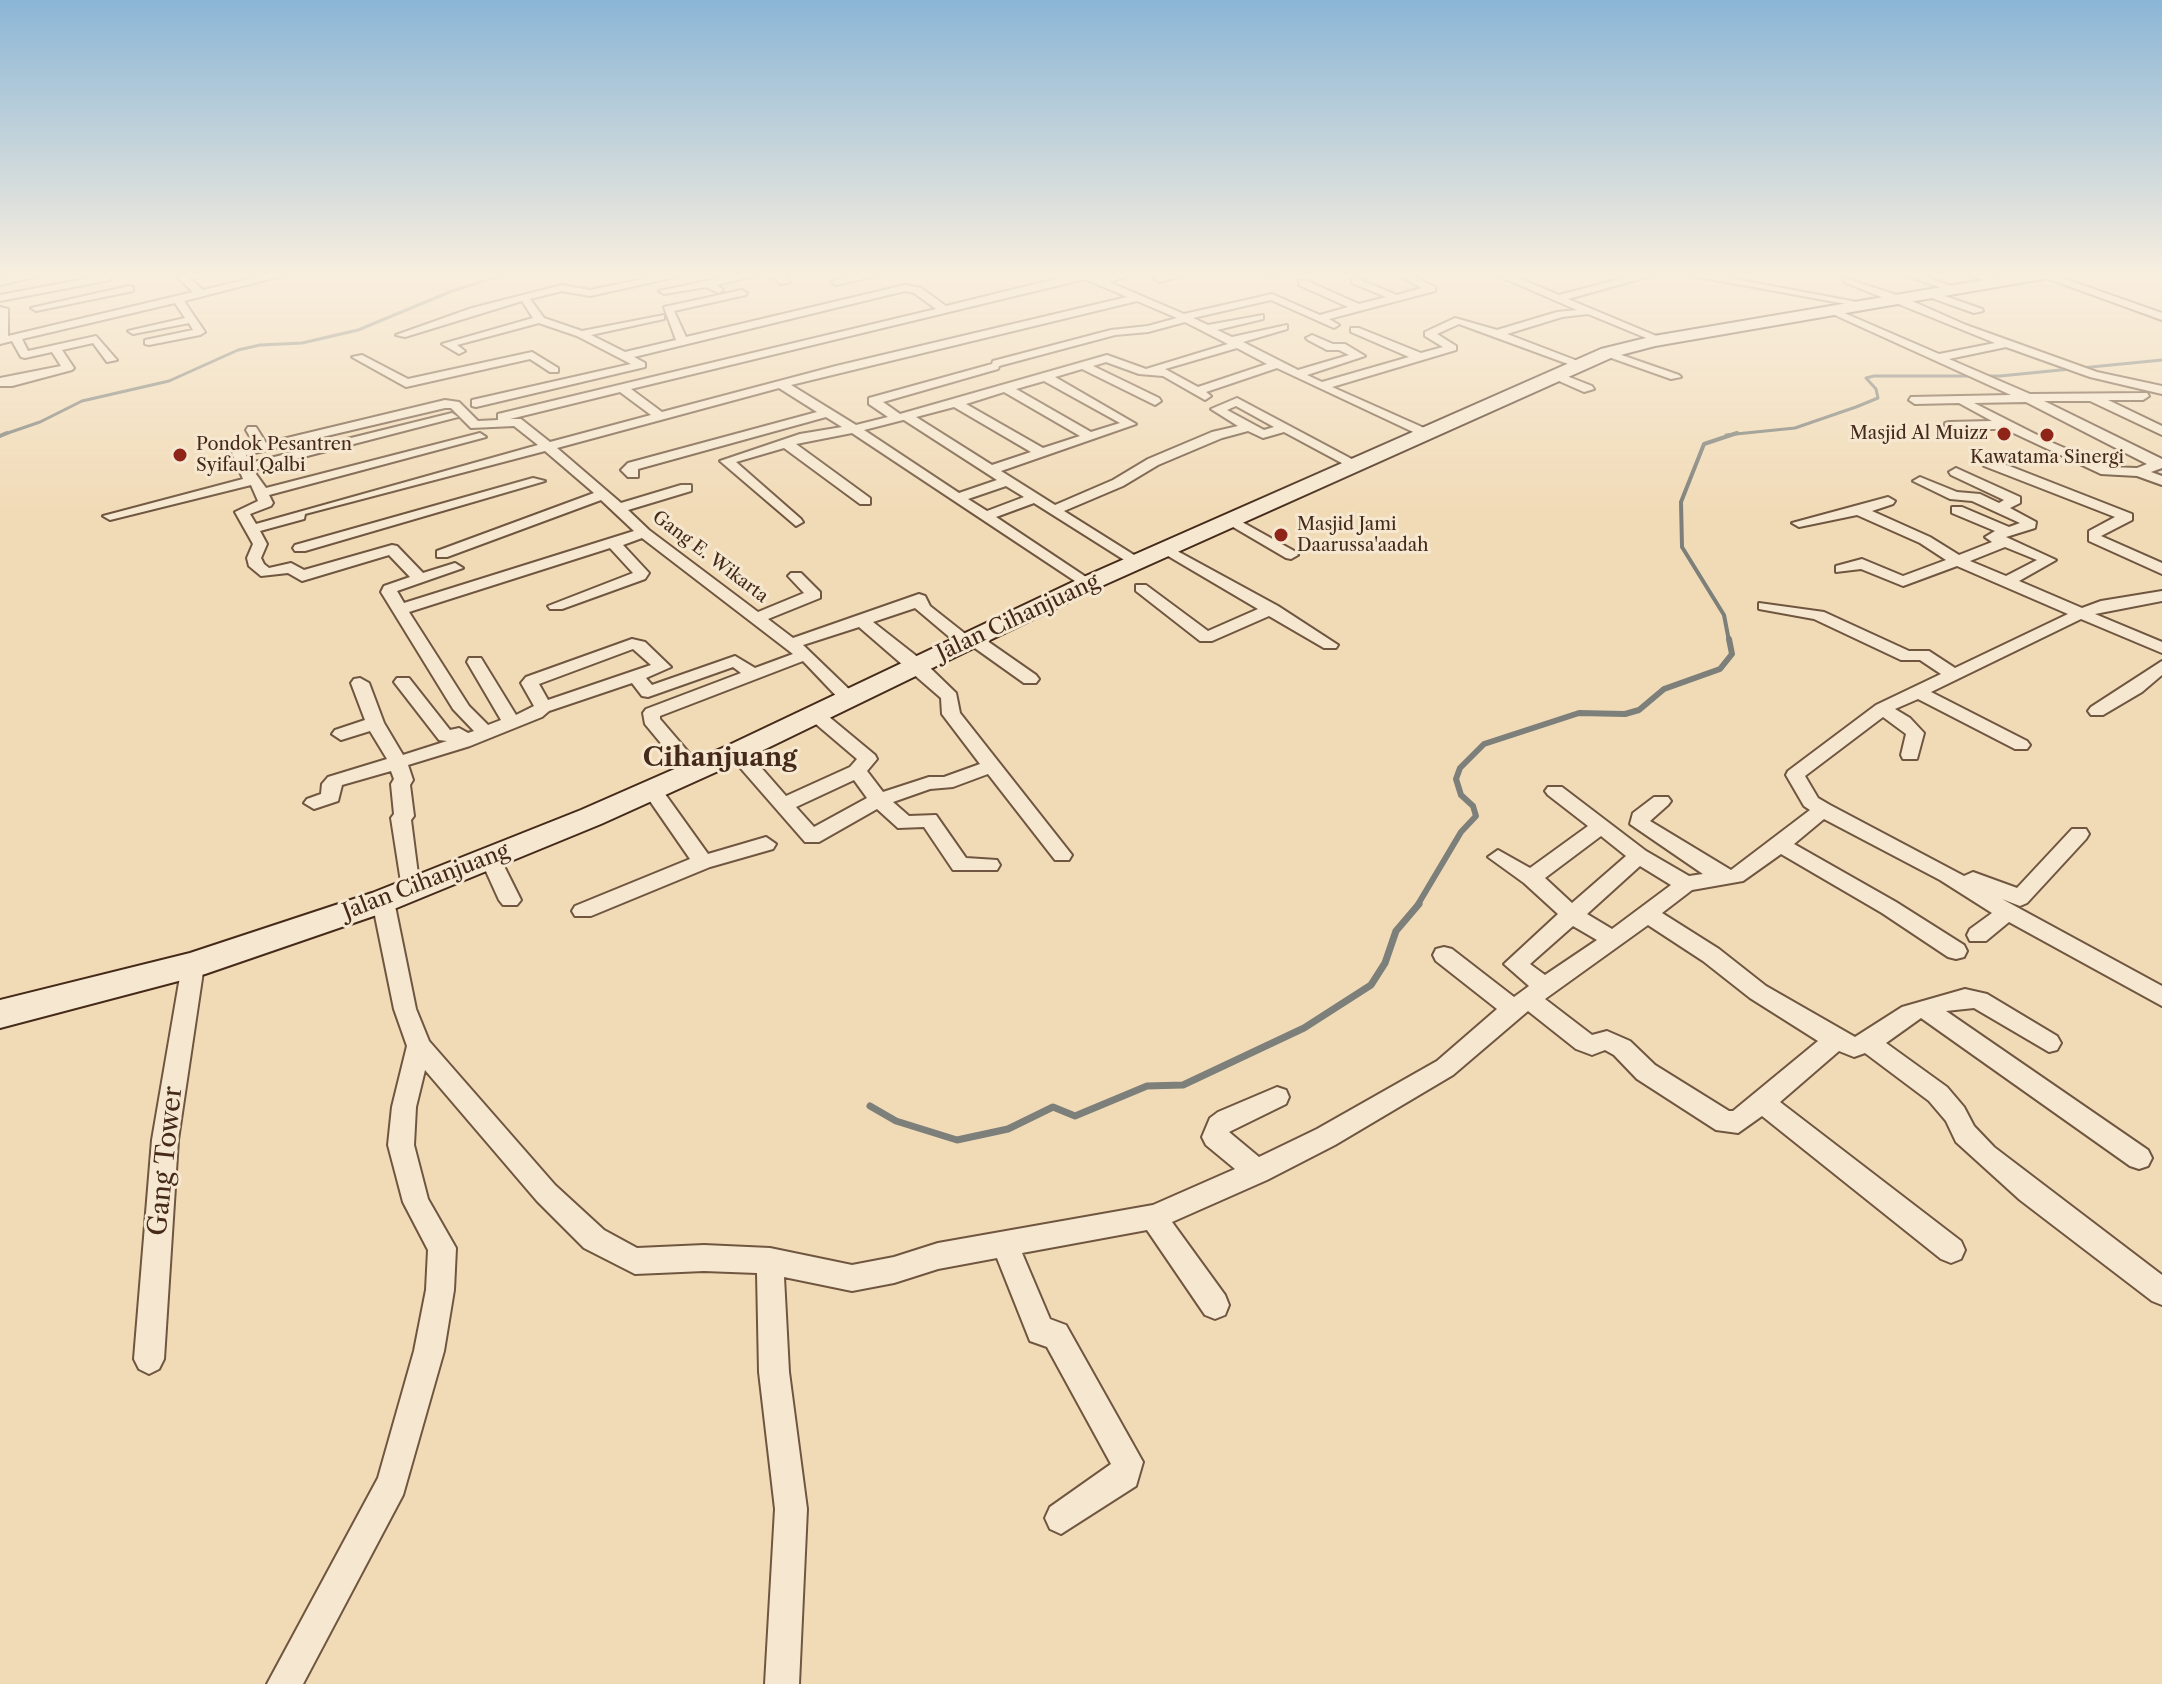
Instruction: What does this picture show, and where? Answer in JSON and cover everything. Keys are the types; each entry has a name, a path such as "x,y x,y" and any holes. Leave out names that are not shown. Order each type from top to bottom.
{"main road":[{"name":"Jalan Cihanjuang","path":"0,1014 193,965 396,895 653,791 1087,584 1607,353"}],"street":[{"path":"0,395 9,392 6,382 68,368 58,353"},
{"path":"105,353 111,360"},
{"path":"622,353 661,380"},
{"path":"627,355 636,353"},
{"path":"486,421 774,353"},
{"path":"300,548 524,469 547,447 782,381 902,353"},
{"path":"1041,353 873,401 1137,563"},
{"path":"1149,372 1205,353"},
{"path":"1255,353 1426,434"},
{"path":"1297,374 1359,356 1353,353"},
{"path":"1409,353 1422,358"},
{"path":"1321,386 1439,353"},
{"path":"1520,353 1565,371"},
{"path":"1531,353 1565,371 1588,389"},
{"path":"1607,353 1675,377"},
{"path":"1930,353 2032,399 2160,464"},
{"path":"1941,357 1963,353"},
{"path":"2032,353 2094,375 2162,390"},
{"path":"110,516 252,473 554,369 532,355 475,363 423,380 404,382 358,357"},
{"path":"750,358 769,367"},
{"path":"796,522 725,463 786,443 956,403 1113,358 1149,372 1166,373 1201,394 1230,379 1278,364"},
{"path":"1315,359 1327,365"},
{"path":"727,363 741,370"},
{"path":"476,403 641,365"},
{"path":"1084,366 1155,401"},
{"path":"1206,376 1224,375 1230,379 1241,400 1217,410 1265,434 1284,428"},
{"path":"754,377 782,381 1087,584"},
{"path":"990,470 1131,423 1046,377"},
{"path":"423,380 446,407 480,437 524,469"},
{"path":"623,389 661,417"},
{"path":"1007,389 1090,437"},
{"path":"1915,400 1964,402 2152,396 2162,400"},
{"path":"2090,397 2162,431"},
{"path":"1237,402 1356,465"},
{"path":"1964,402 2004,425 2106,471 2139,472 2162,481"},
{"path":"956,403 1041,453"},
{"name":"Gang E. Wikarta","path":"446,407 455,405 475,425 517,422 644,533 797,649 849,699"},
{"path":"419,578 392,549 302,576 291,568 266,573 257,566 254,558 260,544 242,512 266,503 239,453 446,407"},
{"path":"633,474 629,468 827,413"},
{"path":"1949,426 2004,425"},
{"path":"1054,510 1118,483 1153,462 1217,435 1247,427"},
{"path":"252,430 263,448"},
{"path":"672,436 689,451"},
{"path":"270,491 480,437"},
{"path":"786,443 865,501"},
{"path":"428,450 448,473"},
{"path":"1989,463 2127,517 2094,534 2094,538 2162,569"},
{"path":"2139,472 2160,464"},
{"path":"253,529 448,473 524,469"},
{"path":"1956,472 2015,500"},
{"path":"956,498 1007,481"},
{"path":"1841,569 1862,564 1903,581 1958,561 2030,523 1969,495 1955,496 1920,481"},
{"path":"616,509 686,488"},
{"path":"2000,508 2038,494"},
{"path":"442,554 602,495"},
{"path":"984,517 1035,498"},
{"path":"1799,523 1888,501"},
{"path":"1859,510 1925,540 1958,561 2162,648"},
{"path":"1957,510 2049,560 2006,582"},
{"path":"1233,521 1291,555"},
{"path":"406,608 644,533"},
{"path":"556,606 640,576 641,573 613,543"},
{"path":"1168,550 1330,645"},
{"path":"455,568 419,578 389,589 389,592 462,709 486,733"},
{"path":"757,618 814,595 796,576"},
{"path":"1141,588 1206,638 1272,609"},
{"path":"2162,596 2101,606 1953,674 1882,709 1795,775 1811,802 1823,810 1947,875 2007,912 2162,997"},
{"path":"695,772 651,720 651,714 690,697 755,676 797,649 918,601 970,641 1030,679"},
{"path":"1765,606 1818,615 1907,656 1923,655 1953,674"},
{"path":"862,621 918,666 950,697 951,714 1062,855"},
{"path":"314,803 331,797 331,784 335,781 464,742 536,713 543,707 663,667 634,644 532,681 530,683 543,707"},
{"path":"636,676 648,692 735,661 755,676"},
{"path":"475,662 511,722"},
{"path":"2097,711 2136,688 2162,666"},
{"path":"403,682 445,736 459,734 464,742"},
{"path":"360,683 375,723 398,762 404,780 400,784 404,816 401,818 396,895 405,1009 419,1046 452,1088 546,1193 594,1239 623,1257 647,1262 704,1258 770,1261 852,1278 894,1270 938,1256 1153,1217 1258,1172 1340,1130 1445,1068 1529,998 1613,940 1686,884 1725,878 1751,867 1823,810"},
{"path":"1918,692 2021,745"},
{"path":"1882,709 1915,733 1910,755"},
{"path":"785,804 857,771 868,759 816,715"},
{"path":"341,734 375,723"},
{"path":"737,752 812,837 879,800 929,783 946,783 990,767"},
{"path":"857,771 879,800 906,824 929,820 960,865 990,865"},
{"path":"653,791 703,862"},
{"path":"1555,791 1639,856 1686,884"},
{"path":"1661,801 1640,818 1640,824 1725,878"},
{"path":"1531,878 1600,827"},
{"path":"1947,875 1964,874 2020,898 2079,834"},
{"path":"583,911 703,862 766,844"},
{"path":"1779,844 1889,907 1956,951"},
{"path":"1529,998 1515,964 1639,856"},
{"path":"1498,857 1531,878 1571,914 1613,940"},
{"path":"490,858 510,900"},
{"path":"1978,935 2007,912"},
{"path":"1647,914 1711,955 1758,992 1836,1040 1854,1047 1868,1043 1910,1013 1965,998 1979,1000 2049,1043"},
{"path":"1444,955 1529,998 1584,1042 1592,1045 1607,1040 1622,1048 1646,1072 1725,1122 1738,1122 1836,1040"},
{"name":"Gang Tower","path":"149,1359 165,1140 193,965"},
{"path":"1924,1008 2139,1158"},
{"path":"1868,1043 1938,1094 1955,1114 1965,1134 1996,1165 2162,1292"},
{"path":"284,1684 392,1484 429,1351 440,1290 442,1248 416,1202 401,1145 404,1107 419,1046"},
{"path":"1258,1172 1215,1137 1219,1126 1227,1119 1277,1097"},
{"path":"1762,1102 1951,1250"},
{"path":"1153,1217 1215,1305"},
{"path":"1005,1244 1040,1331 1056,1335 1127,1462 1125,1475 1061,1518"},
{"path":"770,1261 774,1372 791,1509 782,1684"}],"waterway":[{"path":"4,434 40,422 82,401 169,381 232,353"},
{"path":"1733,434 1795,428 1878,398 1876,389 1866,378 1874,376 2000,376 2162,360"},
{"path":"1733,434 1737,433"},
{"path":"1726,435 1733,434"},
{"path":"1729,641 1724,615 1682,547 1681,502 1704,444 1733,434"},
{"path":"1417,906 1461,832 1476,816 1473,806 1461,795 1456,779 1460,768 1484,744 1579,713 1625,714 1639,710 1664,689 1720,669 1732,654 1729,639"},
{"path":"870,1106 896,1121 957,1140 1008,1129 1053,1107 1075,1116 1147,1086 1183,1085 1304,1028 1371,985 1385,963 1396,931 1419,904"}],"place":[{"name":"Masjid Al Muizz","path":"2004,434"},
{"name":"Kawatama Sinergi","path":"2047,435"},
{"name":"Pondok Pesantren Syifaul Qalbi","path":"180,455"},
{"name":"Masjid Jami Daarussa'aadah","path":"1281,535"}],"district":[{"name":"Cihanjuang","path":"720,758"}]}
